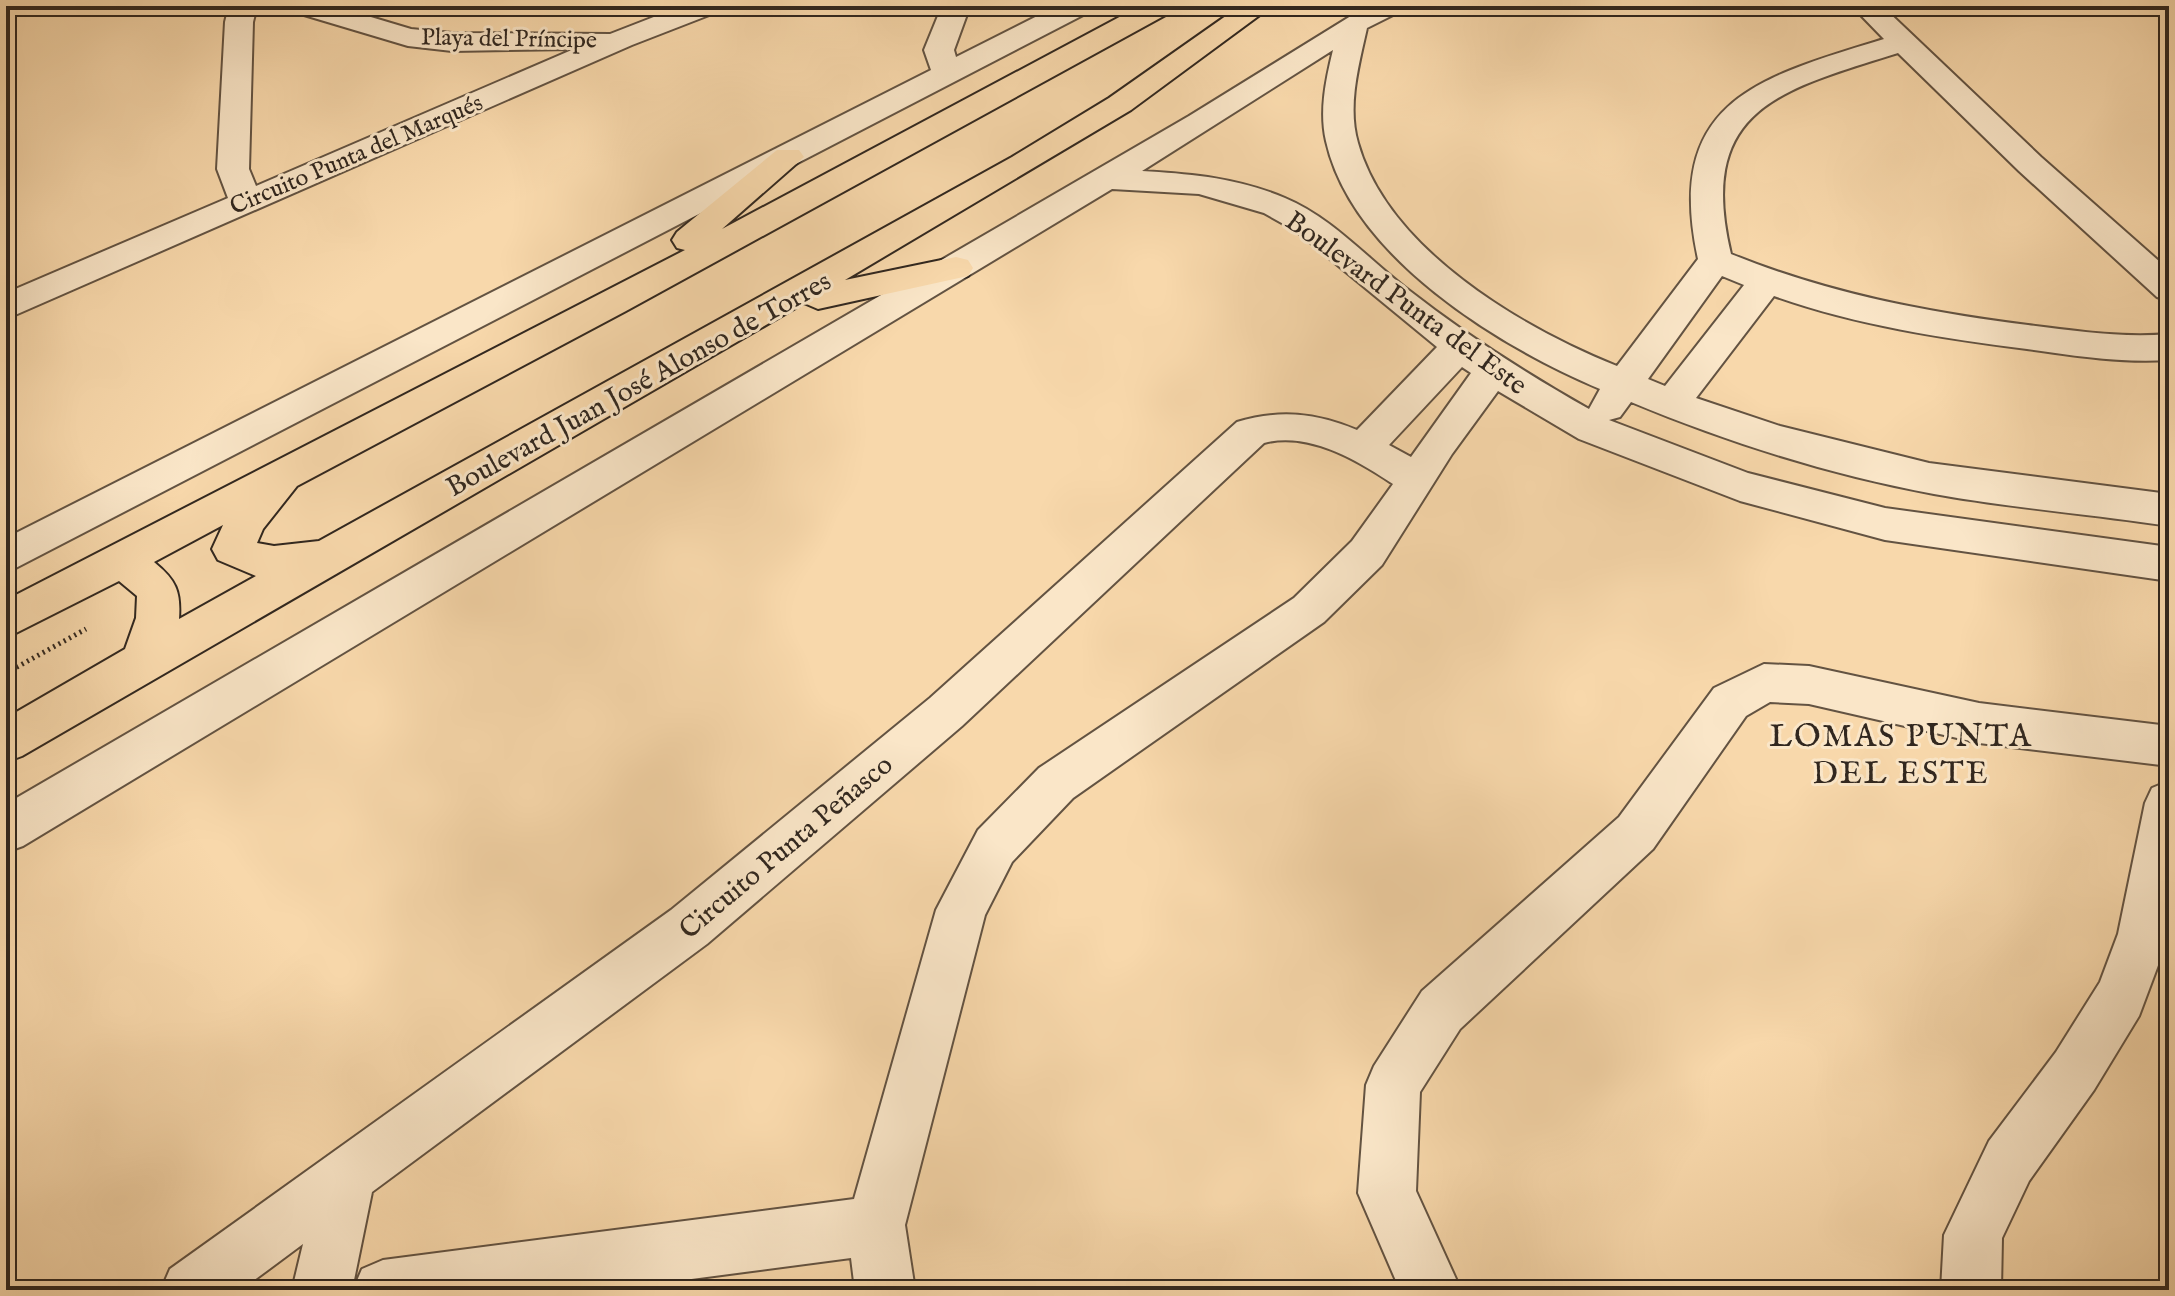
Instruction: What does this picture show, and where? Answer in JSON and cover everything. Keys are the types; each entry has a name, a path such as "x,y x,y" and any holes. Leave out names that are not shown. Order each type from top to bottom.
{"main road":[{"path":"6,620 613,303 1161,6"},
{"name":"Boulevard Juan José Alonso de Torres","path":"6,742 143,661 776,306 1120,104 1258,6"},
{"path":"613,303 788,157"},
{"path":"776,306 956,268"},
{"path":"296,467 246,520 233,549 249,560 271,563 337,552"},
{"path":"121,559 158,589 158,618 143,661"}],"street":[{"path":"243,6 239,22 233,169 246,201"},
{"name":"Playa del Príncipe","path":"304,6 408,37 452,42 622,39"},
{"name":"Circuito Punta del Marqués","path":"6,307 622,39 707,6"},
{"path":"947,73 939,50 956,6"},
{"path":"6,557 1079,6"},
{"path":"6,830 1200,123 1354,24 1389,6"},
{"path":"1866,6 2030,164 2169,289"},
{"name":"Boulevard Punta del Este","path":"1354,24 1339,93 1342,143 1360,191 1392,236 1455,291 1515,331 1622,385 1818,452 1928,478 2169,510"},
{"path":"1593,429 1715,260 1705,204 1709,166 1720,131 1740,107 1761,93 1905,42"},
{"name":"Boulevard Punta del Este","path":"1102,179 1199,184 1242,193 1276,206 1308,224 1493,371 1593,429 1740,486 1885,524 2169,564"},
{"path":"1715,260 1765,283 1873,314 1933,325 2111,347 2169,347"},
{"path":"1671,404 1765,283"},
{"path":"1363,448 1459,347"},
{"path":"885,1290 876,1225 961,910 995,846 1056,783 1309,610 1367,553 1438,444 1493,371"},
{"name":"Circuito Punta Peñasco","path":"191,1290 689,927 946,712 1251,432 1265,426 1289,425 1363,448 1417,480"},
{"path":"2010,490 2031,544"},
{"path":"1431,1290 1387,1193 1393,1085 1441,1010 1636,833 1730,702 1764,683 1809,685 1979,723 2169,746"},
{"path":"1971,1290 1973,1235 2009,1161 2075,1071 2120,998 2144,934 2169,803"},
{"path":"322,1290 347,1177"},
{"path":"383,1290 876,1225"}],"district":[{"name":"LOMAS PUNTA DEL ESTE","path":"1901,754"}]}
